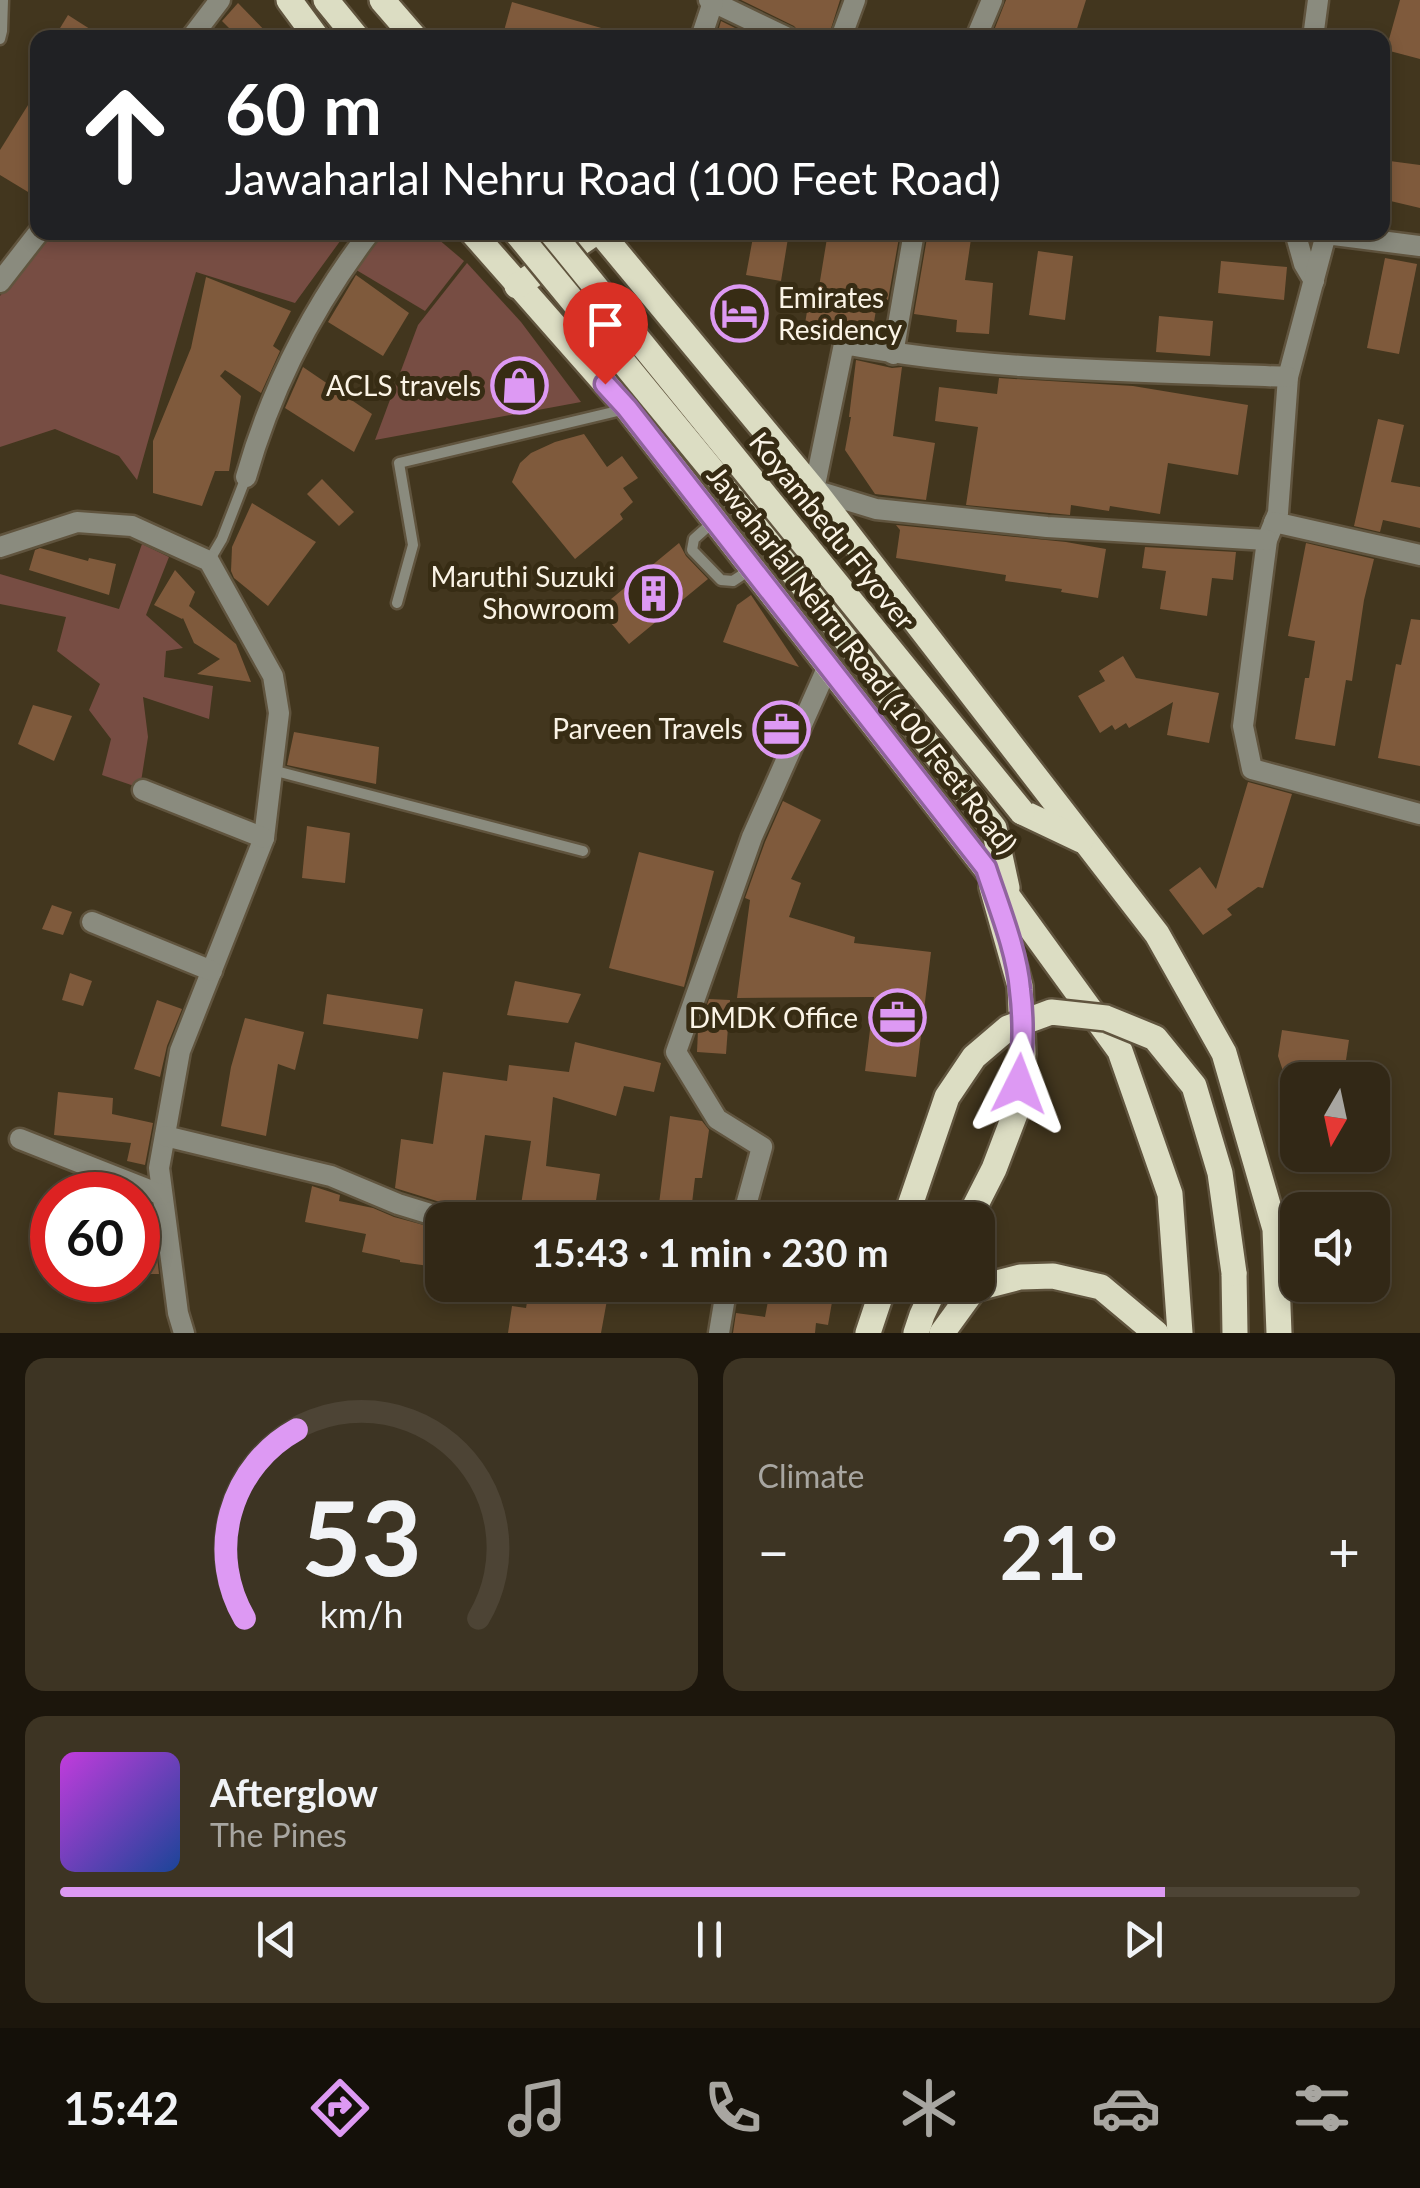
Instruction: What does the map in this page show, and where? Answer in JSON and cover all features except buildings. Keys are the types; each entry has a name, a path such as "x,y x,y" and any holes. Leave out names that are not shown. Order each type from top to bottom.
{"main road":[{"path":"289,0 310,30"},
{"path":"326,0 350,30"},
{"path":"362,0 386,30"},
{"path":"382,0 408,30"},
{"name":"Jawaharlal Nehru Road (100 Feet Road)","path":"479,240 627,408 986,868 1120,1051 1170,1194 1164,1332"},
{"name":"Koyambedu Flyover","path":"523,240 716,475 994,828 1009,898"},
{"name":"Koyambedu Flyover","path":"558,240 1022,812 1086,843"},
{"path":"518,286 586,240"},
{"path":"605,240 814,490 1157,934 1224,1053 1275,1229 1279,1333"},
{"path":"977,1202 1015,1114 1023,1054 1020,986 986,868"},
{"path":"911,1202 947,1096 974,1057 1008,1028 1051,1012 1106,1018 1156,1038 1194,1086 1220,1173 1234,1273 1236,1333"},
{"path":"942,1333 974,1289 1020,1277 1053,1276 1101,1287 1164,1332"},
{"path":"868,1333 878,1302"},
{"path":"916,1333 928,1302"}],"street":[{"path":"197,30 220,0"},
{"path":"843,30 855,0"},
{"path":"979,30 992,0"},
{"path":"1315,30 1318,0"},
{"path":"703,30 711,1 771,30"},
{"path":"0,282 32,240"},
{"path":"246,477 287,365 364,240"},
{"path":"893,354 913,240"},
{"path":"1296,240 1314,281"},
{"path":"1324,240 1288,377 1278,513 1270,531 1242,726 1252,769 1420,814"},
{"path":"1373,240 1420,246"},
{"path":"1288,377 1001,366 893,354 844,344 814,490 876,509 1047,527 1270,531 1420,555"},
{"path":"0,546 77,522 132,526 210,562 273,676 279,713 264,838 180,1051 159,1168 184,1333"},
{"path":"747,1202 762,1147 718,1119 676,1052 752,837 828,666"},
{"path":"143,790 264,838"},
{"path":"92,922 212,971"},
{"path":"164,1136 331,1176 425,1212"},
{"path":"20,1139 162,1195"},
{"path":"719,1333 724,1302"}],"lane":[{"path":"0,40 3,0"},
{"path":"398,603 413,545 398,463 627,408"},
{"path":"210,562 246,477"},
{"path":"715,521 694,539 692,550 721,580 733,581 752,568"},
{"path":"272,770 583,851"}],"shaded area":[{"path":"43,240 341,240 295,303 196,272 137,480 119,456 55,429 0,447 0,296"},
{"path":"373,240 439,240 464,261 425,311 353,268"},
{"path":"467,263 521,322 581,402 375,440 418,325"},
{"path":"142,544 169,557 146,615 183,648 166,651 164,677 213,686 209,719 143,697 148,737 140,788 102,775 111,739 89,710 100,684 57,651 66,617 0,604 0,574 119,609"}],"place":[{"name":"Emirates Residency","path":"739,314"},
{"name":"ACLS travels","path":"520,386"},
{"name":"Maruthi Suzuki Showroom","path":"654,593"},
{"name":"Parveen Travels","path":"782,729"},
{"name":"DMDK Office","path":"897,1018"}],"route":[{"path":"605,384 986,868 1020,986 1023,1054 1019,1084"}]}
